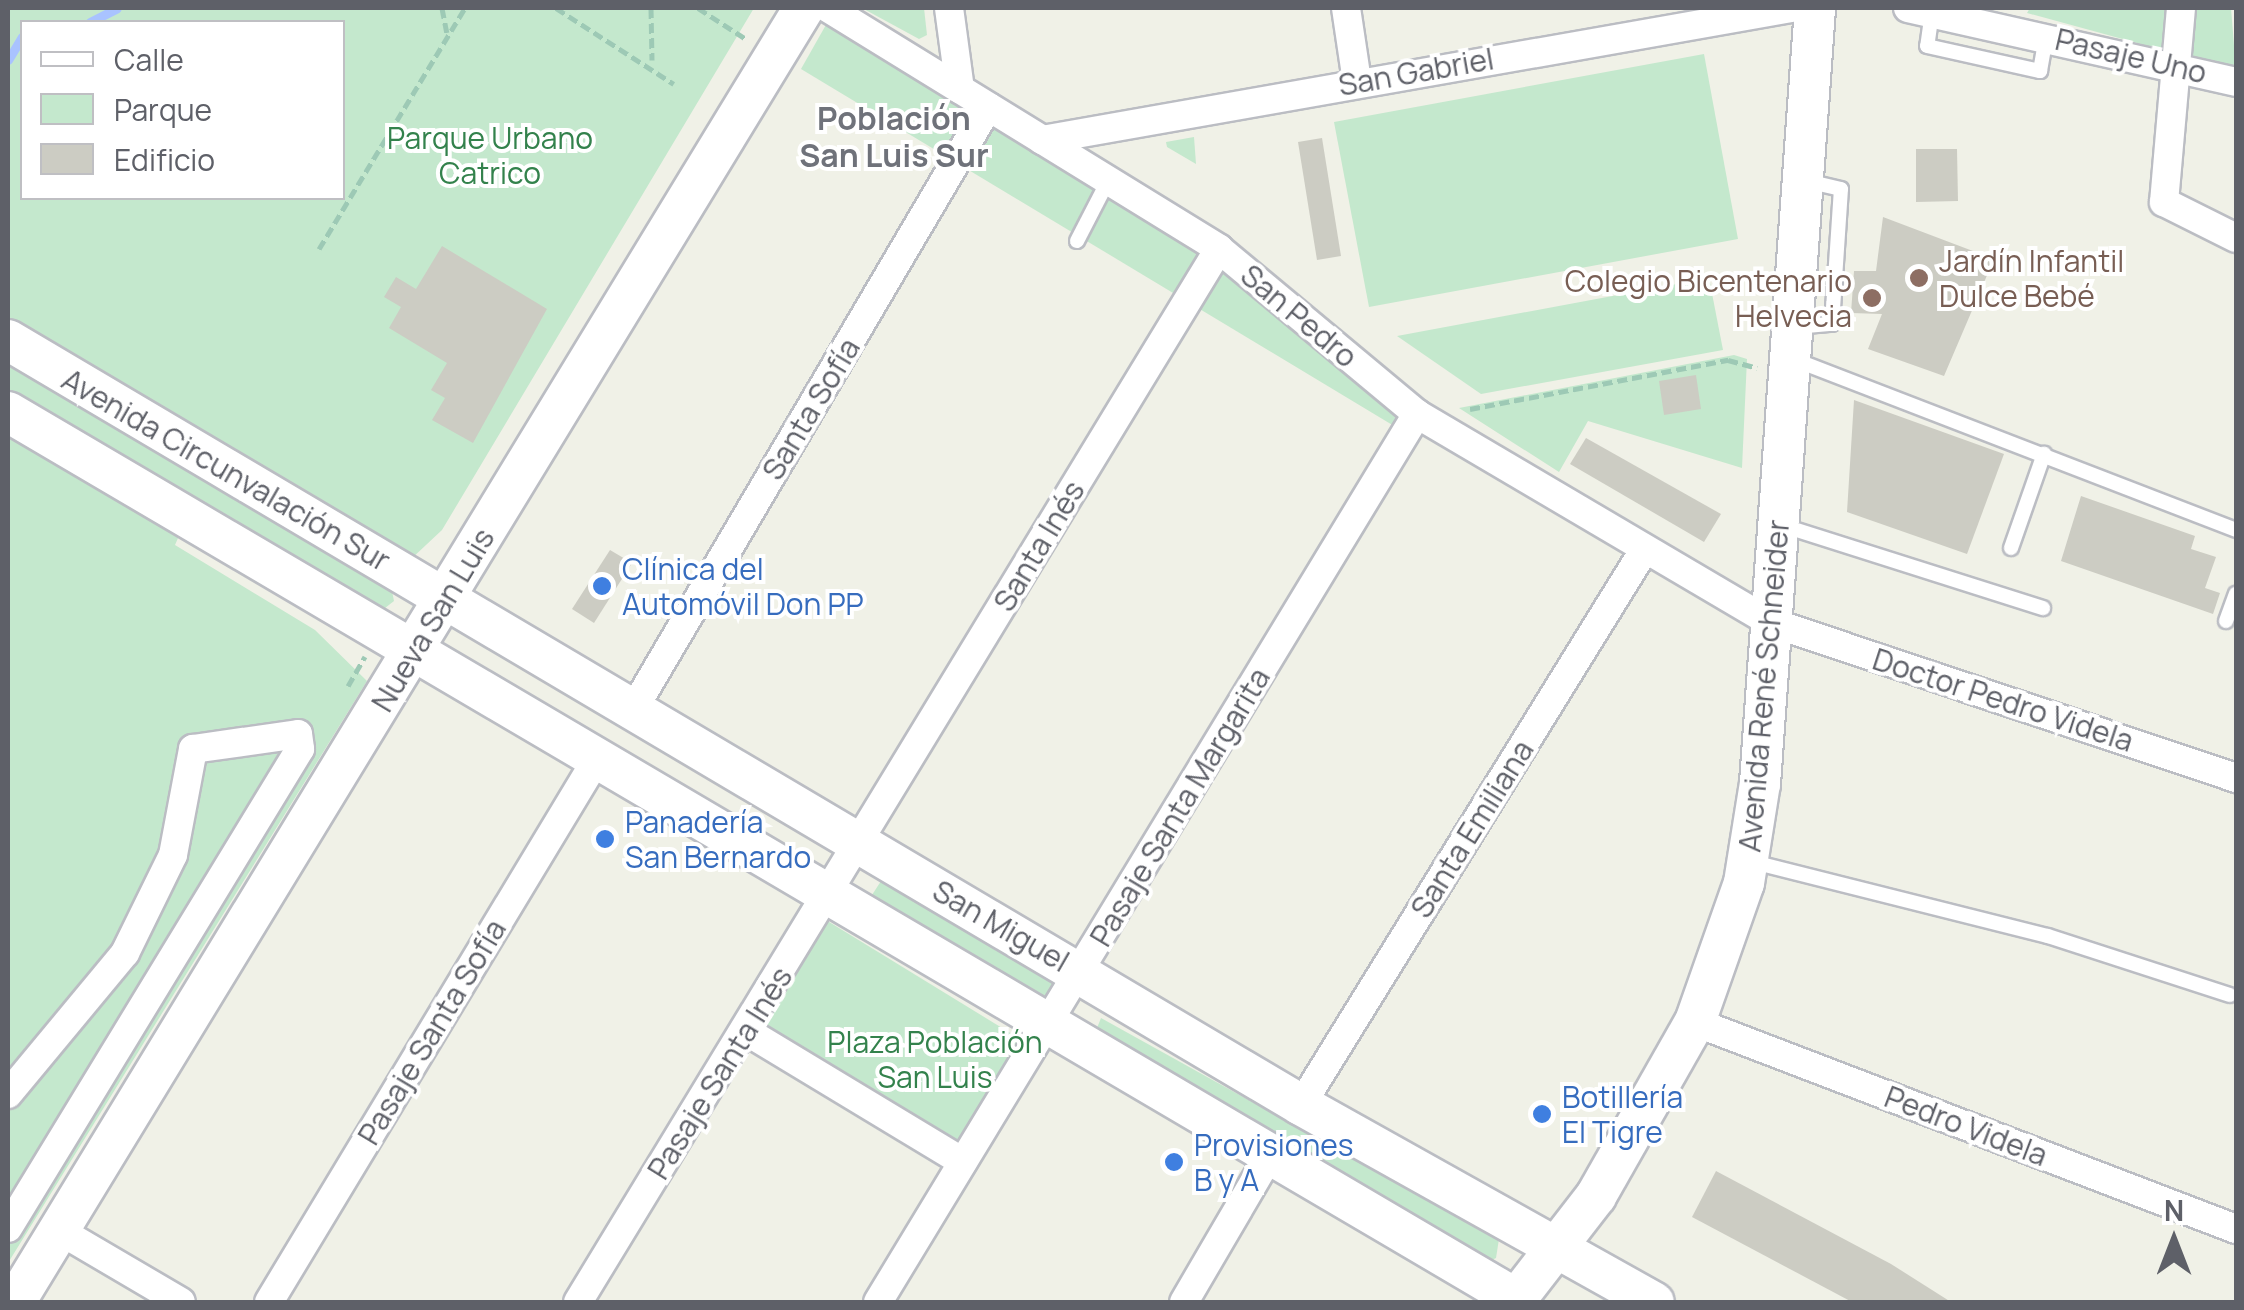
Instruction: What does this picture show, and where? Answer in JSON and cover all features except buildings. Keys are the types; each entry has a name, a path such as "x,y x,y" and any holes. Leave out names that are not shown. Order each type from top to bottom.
{"main road":[{"name":"Nueva San Luis","path":"15,1302 804,8"},
{"name":"Avenida René Schneider","path":"1515,1301 1558,1252 1695,1022 1749,861 1778,524 1782,351 1804,181 1815,8"},
{"name":"Avenida Circunvalación Sur","path":"8,340 445,600"},
{"path":"14,416 54,369"},
{"name":"Avenida Circunvalación Sur","path":"14,416 412,654"},
{"name":"San Miguel","path":"445,600 1301,1105 1558,1252"},
{"path":"412,654 1515,1301"},
{"path":"1558,1252 1654,1302"}],"street":[{"name":"San Pedro","path":"828,8 1218,250 1417,414 1643,552 1770,622"},
{"path":"949,8 960,90"},
{"path":"1346,8 1358,82"},
{"name":"San Gabriel","path":"1042,140 1791,8"},
{"path":"2181,8 2170,62 2164,202 2236,238"},
{"name":"Pasaje Uno","path":"1920,10 2170,62 2236,82"},
{"name":"Santa Sofía","path":"632,710 988,107"},
{"name":"Santa Inés","path":"859,843 1218,250"},
{"name":"Pasaje Santa Margarita","path":"878,1302 1417,414"},
{"name":"Santa Emiliana","path":"1301,1105 1643,552"},
{"name":"Doctor Pedro Videla","path":"1770,622 2236,778"},
{"path":"8,1094 125,953 173,855 193,749 298,734 300,749 8,1228"},
{"name":"Pasaje Santa Sofía","path":"268,1302 595,762"},
{"name":"Pasaje Santa Inés","path":"578,1302 859,843"},
{"name":"Pedro Videla","path":"1695,1022 2236,1230"},
{"path":"746,1031 963,1162"},
{"path":"1184,1302 1268,1158"},
{"path":"60,1231 181,1302"}],"lane":[{"path":"1078,241 1108,181"},
{"path":"1782,351 2236,530"},
{"path":"2010,548 2044,454"},
{"path":"1778,524 2042,608"},
{"path":"2226,621 2236,594"},
{"path":"1749,861 2048,936 2230,995"}],"path":[{"path":"442,8 448,36"},
{"path":"319,250 465,8"},
{"path":"556,8 652,63 674,84"},
{"path":"651,8 652,63"},
{"path":"698,8 774,58"},
{"path":"1470,409 1782,351"}],"green space":[{"name":"Parque Urbano Catrico","path":"8,8 754,8 442,530 410,560 205,477 392,591 394,601 380,612 194,501 175,545 315,630 367,681 8,1263"},
{"path":"862,8 924,8 927,35 919,39"},
{"path":"2030,8 2231,8 2236,70 2027,13"},
{"path":"827,23 1246,283 1403,419 1399,429 801,69"},
{"path":"1704,54 1738,239 1369,307 1334,122"},
{"path":"1194,137 1196,164 1167,147 1166,142"},
{"path":"1709,278 1723,350 1481,394 1397,336"},
{"path":"1734,355 1747,359 1742,468 1588,421 1559,472 1459,408"},
{"path":"883,878 1055,981 1043,1004 870,898"},
{"name":"Plaza Población San Luis","path":"821,917 1025,1042 962,1150 759,1023"},
{"path":"1101,1018 1499,1239 1496,1258 1486,1263 1093,1038"}],"waterway":[{"path":"94,20 117,8"},
{"path":"8,60 20,40"}],"place":[{"name":"Jardín Infantil Dulce Bebé","path":"1919,278"},
{"name":"Colegio Bicentenario Helvecia","path":"1872,298"},
{"name":"Clínica del Automóvil Don PP","path":"602,586"},
{"name":"Panadería San Bernardo","path":"605,839"},
{"name":"Botillería El Tigre","path":"1542,1114"},
{"name":"Provisiones B y A","path":"1174,1162"}],"district":[{"name":"Población San Luis Sur","path":"894,138"}]}
